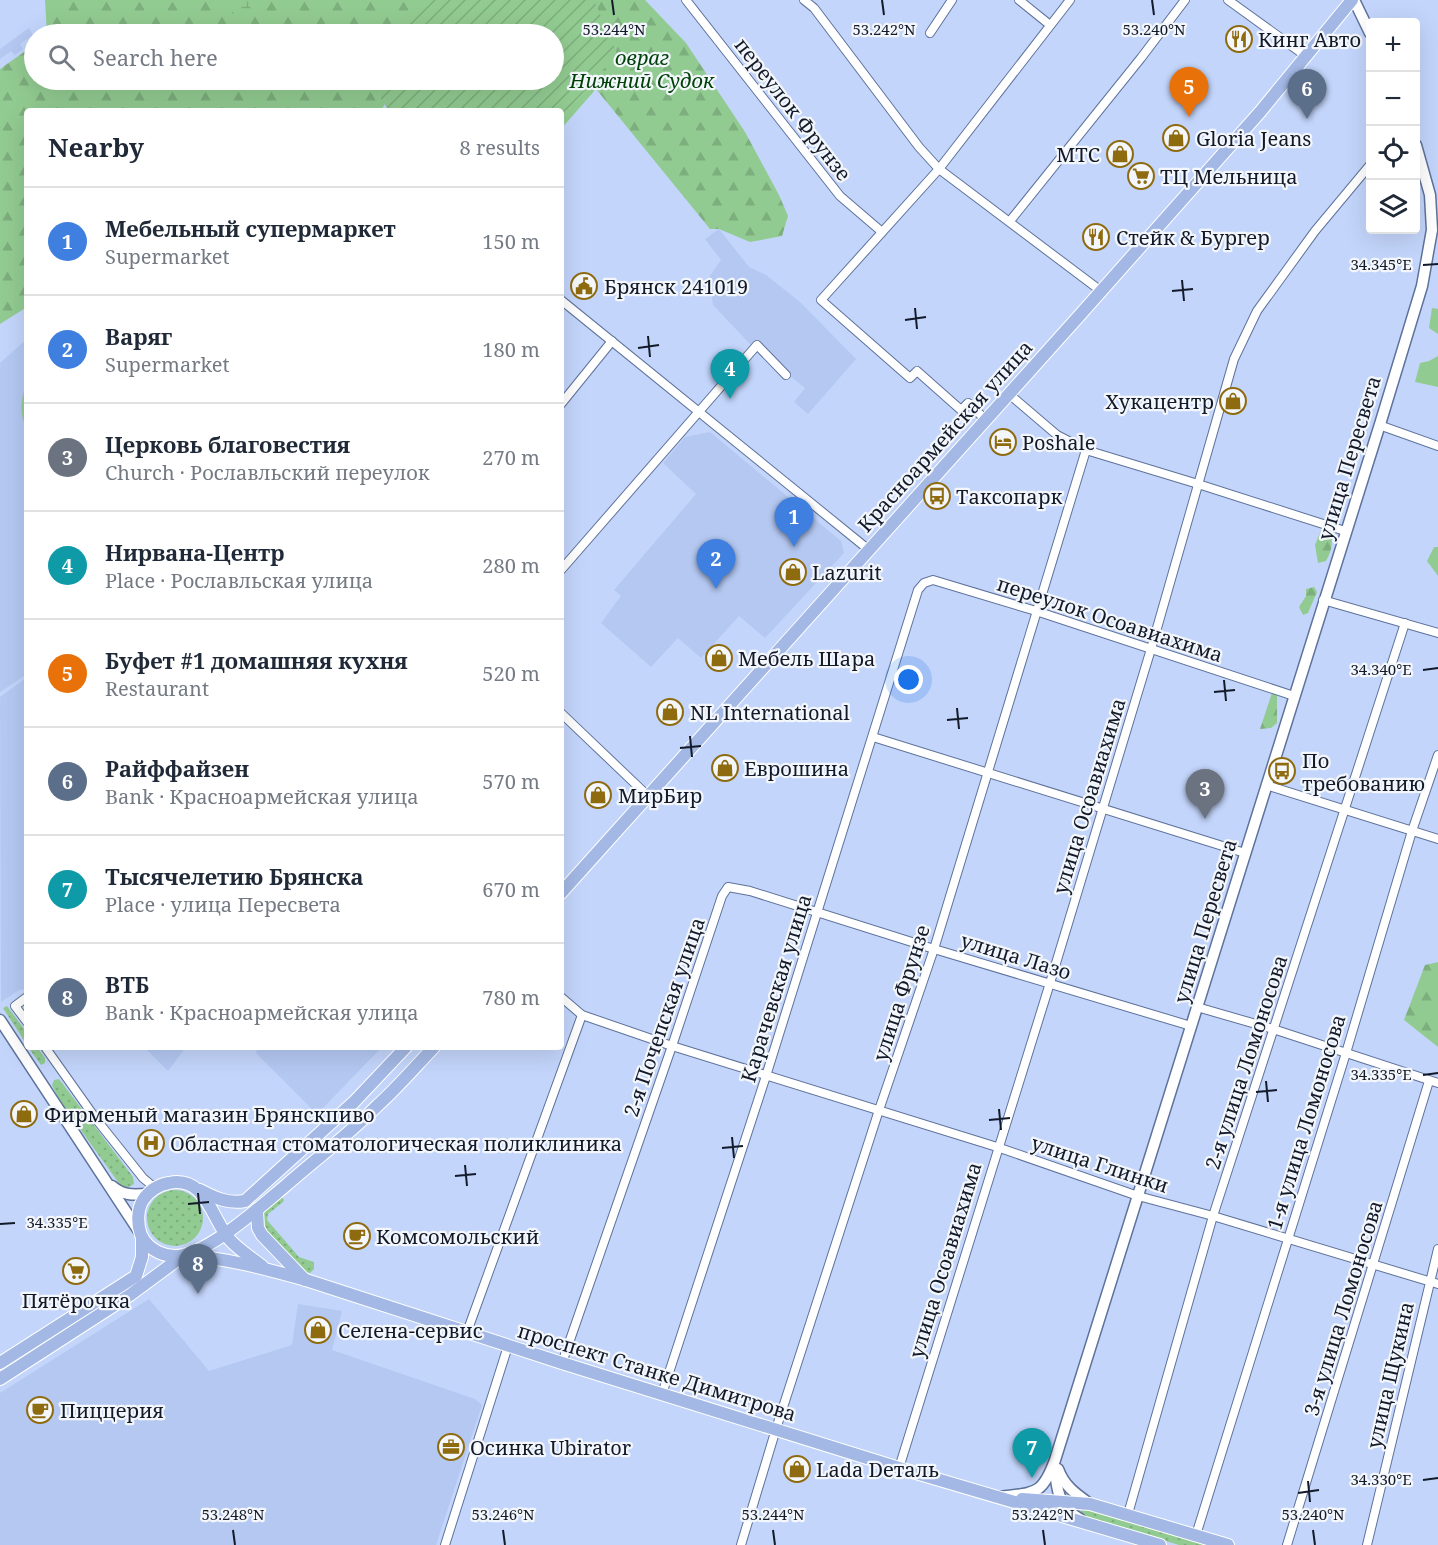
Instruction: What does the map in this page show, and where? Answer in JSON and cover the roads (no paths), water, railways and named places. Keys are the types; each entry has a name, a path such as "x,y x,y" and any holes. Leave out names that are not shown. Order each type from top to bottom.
{"main road":[{"name":"Красноармейская улица","path":"564,891 1101,291 1307,57 1353,0"},
{"path":"1353,0 1366,24"},
{"name":"улица Пересвета","path":"997,1498 1037,1490 1048,1480 1055,1460 1422,286 1432,230 1430,195 1420,159"},
{"path":"0,1020 142,1237 160,1254 172,1256 190,1253 225,1234 257,1210 377,1106 431,1050"},
{"path":"0,1363 136,1276 142,1257 142,1237 138,1226 138,1213 142,1201 151,1191 160,1185 172,1182 185,1183 219,1200 234,1203 245,1201 354,1102 403,1050"},
{"path":"108,1183 120,1193 130,1196 151,1191"},
{"path":"196,1188 205,1197 225,1234 266,1269"},
{"path":"0,1379 130,1295 204,1242 210,1232 212,1220 210,1208"},
{"name":"проспект Станке Димитрова","path":"257,1210 258,1228 262,1235 306,1280"},
{"path":"190,1253 266,1269"},
{"name":"проспект Станке Димитрова","path":"266,1269 899,1468 1160,1545"},
{"path":"1055,1460 1058,1494 1061,1501 1065,1509 1083,1521"},
{"path":"1055,1460 1066,1484 1090,1504"},
{"name":"проспект Станке Димитрова","path":"997,1498 1090,1504 1228,1545"}],"street":[{"name":"переулок Фрунзе","path":"686,0 840,196 882,232"},
{"path":"804,0 814,8 919,147 939,169 1101,291"},
{"path":"930,33 952,0"},
{"path":"1019,0 1050,25"},
{"path":"986,420 968,403 961,410 917,371 910,378 820,300 939,169 1070,0"},
{"path":"1010,221 1185,0"},
{"path":"1228,0 1307,57"},
{"name":"улица Осоавиахима","path":"899,1468 1151,649 1234,359 1257,311 1315,231 1366,171"},
{"path":"564,302 869,550"},
{"path":"564,400 612,341"},
{"path":"564,567 757,345 786,375"},
{"path":"1009,394 1057,435 1086,450 1345,531"},
{"path":"1379,425 1438,446"},
{"name":"улица Фрунзе","path":"741,1545 879,1110 934,949 1086,450"},
{"name":"переулок Осоавиахима","path":"918,590 924,583 933,580 1036,611 1294,696"},
{"name":"Карачевская улица","path":"662,1394 766,1076 918,590"},
{"path":"1323,600 1438,633"},
{"name":"2-я улица Ломоносова","path":"1128,1514 1213,1216 1405,623"},
{"path":"564,716 648,796"},
{"path":"873,737 1245,853"},
{"name":"1-я улица Ломоносова","path":"1196,1535 1346,1053 1412,831 1438,755"},
{"path":"1266,785 1438,839"},
{"name":"улица Лазо","path":"728,887 750,891 1191,1026"},
{"name":"2-я Почепская улица","path":"562,1363 722,896 728,887"},
{"path":"24,999 15,1006 24,1019"},
{"name":"улица Глинки","path":"564,1000 582,1014 672,1046 997,1147 1138,1196 1434,1282"},
{"path":"1197,1007 1273,1029 1433,1082"},
{"path":"467,1332 582,1014"},
{"path":"47,1050 151,1191"},
{"name":"3-я улица Ломоносова","path":"1287,1545 1433,1082"},
{"name":"улица Щукина","path":"1367,1545 1434,1282 1438,1249"},
{"path":"445,1545 508,1346"}],"place":[{"name":"Кинг Авто","path":"1239,39"},
{"name":"Буфет #1 домашняя кухня","path":"1189,117"},
{"name":"Райффайзен","path":"1307,119"},
{"name":"Gloria Jeans","path":"1176,138"},
{"name":"МТС","path":"1120,154"},
{"name":"ТЦ Мельница","path":"1141,176"},
{"name":"Стейк & Бургер","path":"1096,237"},
{"name":"Брянск 241019","path":"584,286"},
{"name":"Нирвана-Центр","path":"730,399"},
{"name":"Хукацентр","path":"1233,401"},
{"name":"Poshale","path":"1003,442"},
{"name":"Таксопарк","path":"937,496"},
{"name":"Мебельный супермаркет","path":"794,547"},
{"name":"Lazurit","path":"793,572"},
{"name":"Варяг","path":"716,589"},
{"name":"Мебель Шара","path":"719,658"},
{"name":"NL International","path":"670,712"},
{"name":"Еврошина","path":"725,768"},
{"name":"По требованию","path":"1282,771"},
{"name":"МирБир","path":"598,795"},
{"name":"Церковь благовестия","path":"1205,819"},
{"name":"Фирменый магазин Брянскпиво","path":"24,1114"},
{"name":"Областная стоматологическая поликлиника","path":"151,1143"},
{"name":"Комсомольский","path":"357,1236"},
{"name":"Пятёрочка","path":"76,1271"},
{"name":"ВТБ","path":"198,1294"},
{"name":"Селена-сервис","path":"318,1330"},
{"name":"Пиццерия","path":"40,1410"},
{"name":"Осинка Ubirator","path":"451,1447"},
{"name":"Lada Dеталь","path":"797,1469"},
{"name":"Тысячелетию Брянска","path":"1032,1478"}],"park label":[{"name":"овраг Нижний Судок","path":"642,68"}]}
